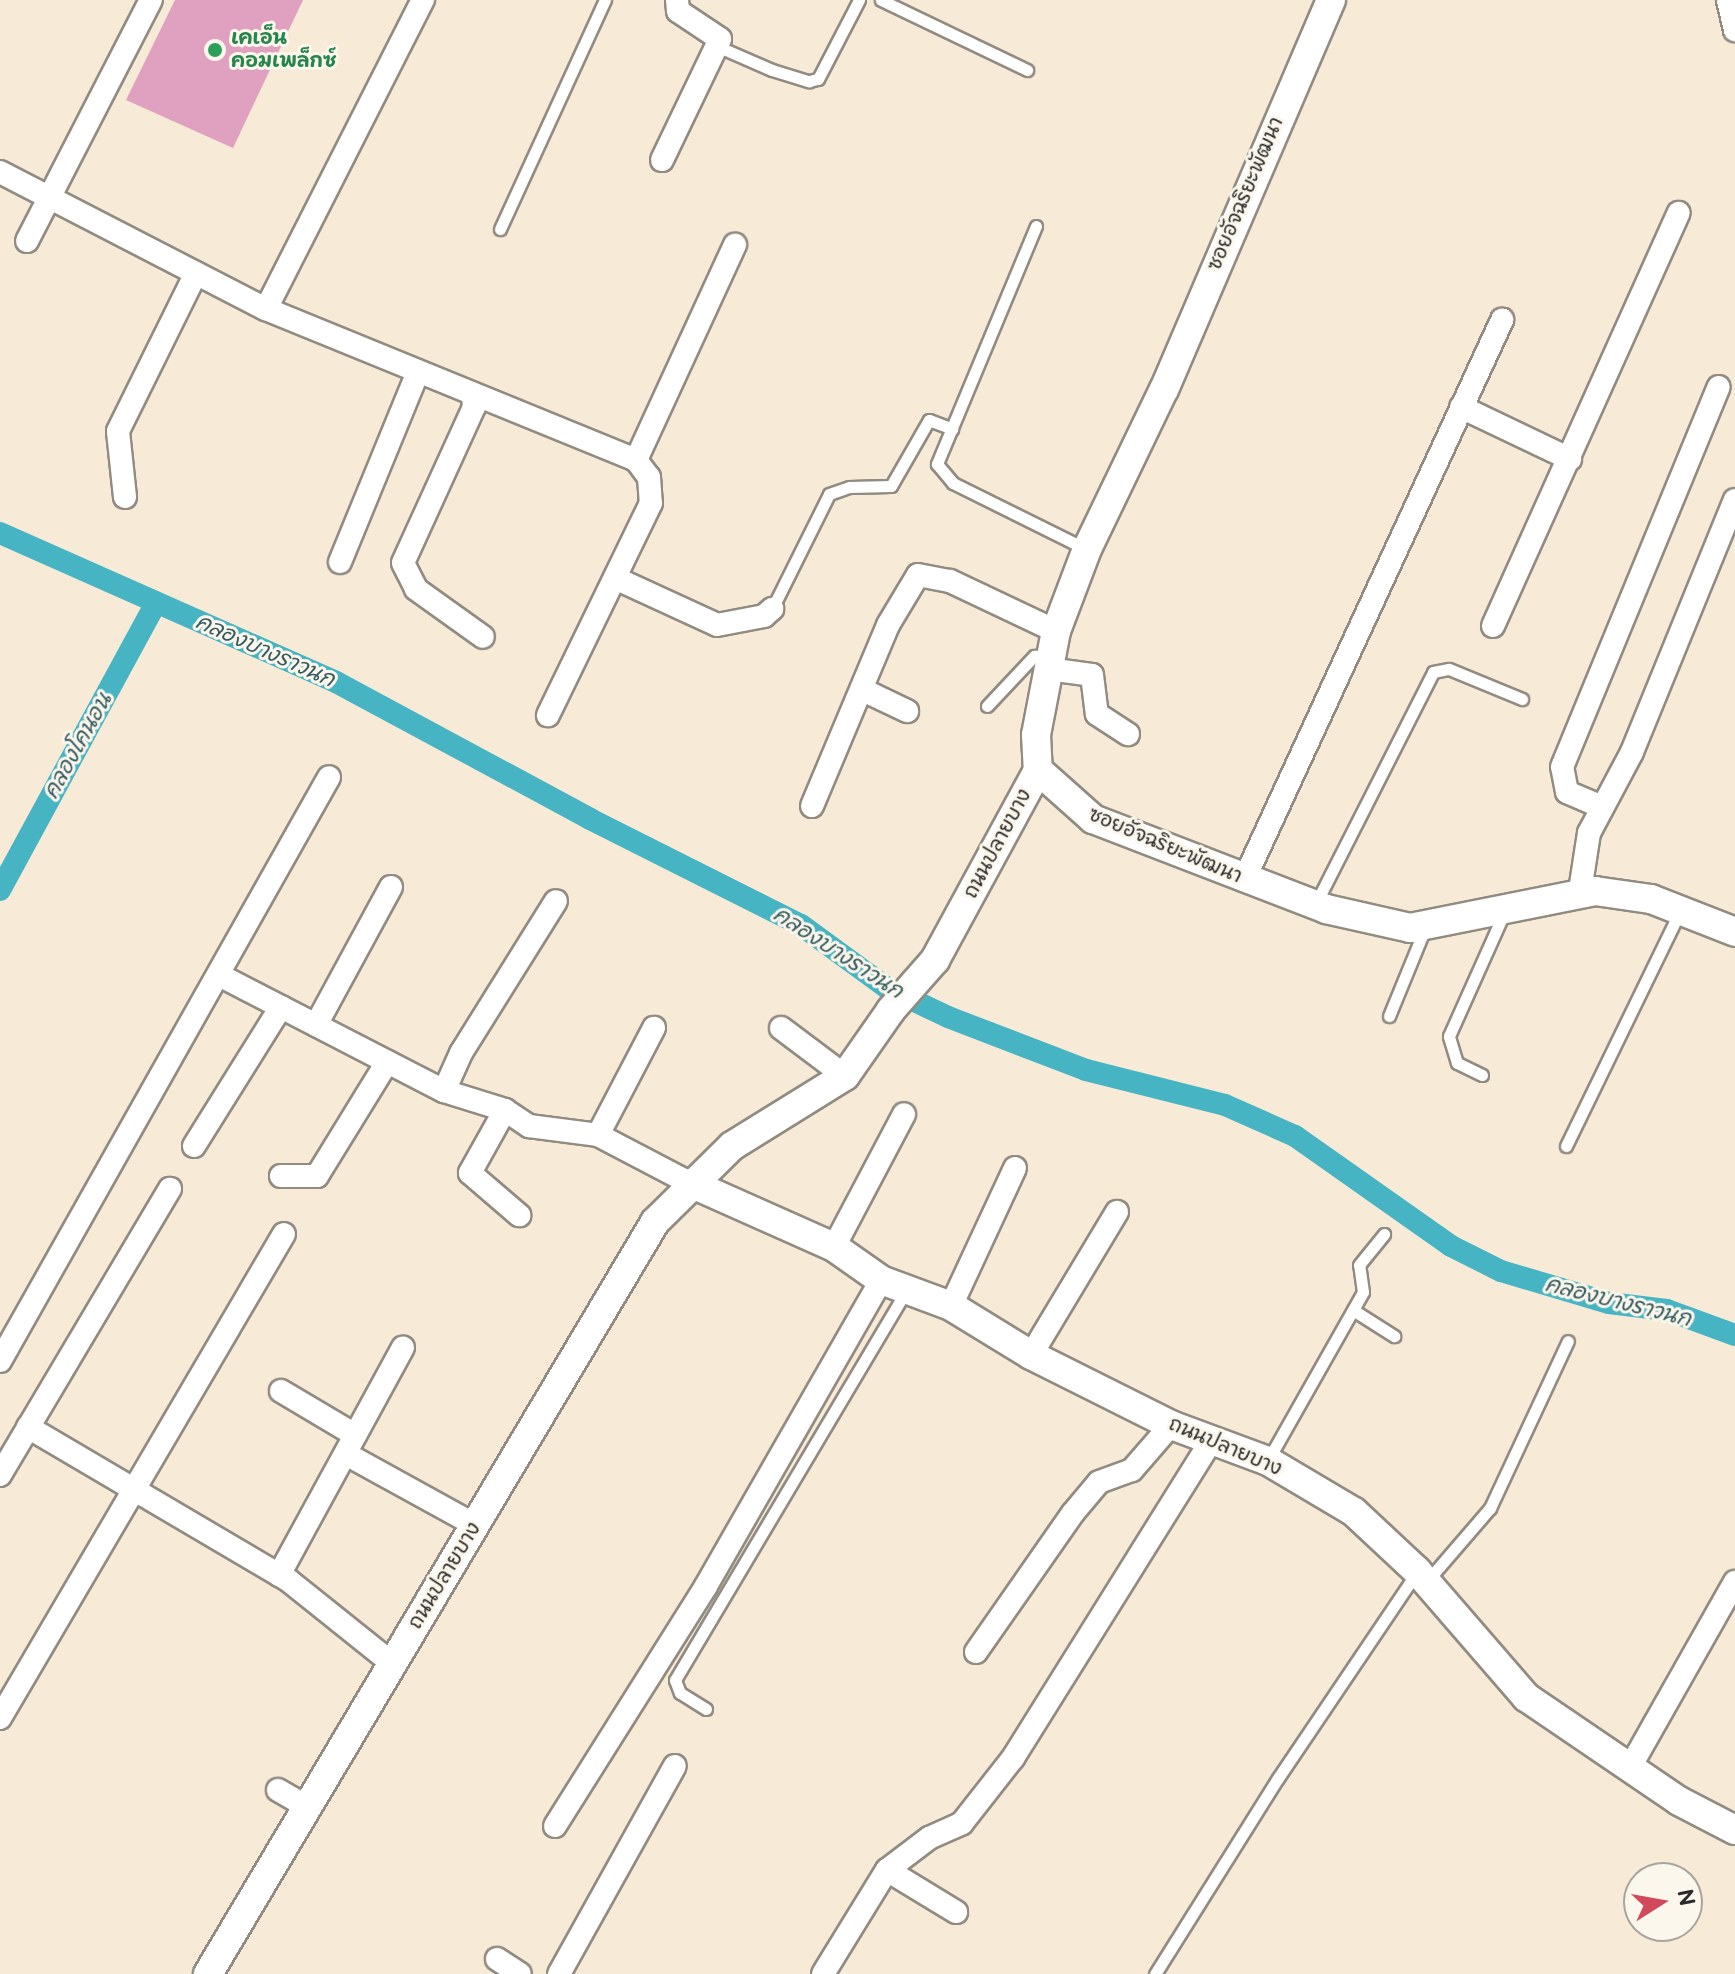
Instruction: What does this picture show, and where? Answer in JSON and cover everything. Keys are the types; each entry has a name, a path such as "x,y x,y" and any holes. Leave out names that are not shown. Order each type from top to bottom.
{"street":[{"path":"27,241 151,0"},
{"path":"266,309 423,0"},
{"path":"662,160 719,47 716,34 678,11 677,0"},
{"name":"ซอยอัจฉริยะพัฒนา","path":"1331,0 1164,389 1087,549 1052,652 1036,735 1038,770 1093,819 1315,906 1410,928 1580,891 1651,899 1735,932"},
{"path":"1728,0 1735,30"},
{"path":"0,172 266,309 636,460 649,477 651,503 548,715"},
{"path":"1493,626 1679,213"},
{"path":"636,460 735,245"},
{"path":"125,497 118,431 196,273"},
{"path":"1244,880 1502,320"},
{"path":"340,562 418,372"},
{"path":"1602,807 1567,792 1562,767 1719,387"},
{"path":"473,394 474,407 403,563 416,589 483,637"},
{"path":"1461,407 1570,459"},
{"path":"1580,891 1586,844 1632,752 1735,500"},
{"path":"812,806 888,625 918,575 950,581 1052,652 1092,675 1097,714 1128,734"},
{"path":"615,578 717,625 764,616 772,609"},
{"path":"863,690 907,711"},
{"name":"ถนนปลายบาง","path":"208,1974 655,1222 690,1183 732,1146 845,1076 891,1010 935,960 1038,770"},
{"path":"0,1361 221,976 329,777"},
{"path":"316,1025 391,887"},
{"path":"444,1091 461,1053 556,901"},
{"path":"221,976 444,1091 505,1110 529,1126 598,1135 690,1183"},
{"path":"194,1146 281,1007"},
{"path":"598,1135 654,1028"},
{"path":"781,1028 845,1076"},
{"path":"281,1176 317,1176 387,1062"},
{"path":"505,1110 470,1173 519,1215"},
{"path":"834,1247 904,1114"},
{"path":"951,1306 1015,1168"},
{"name":"ถนนปลายบาง","path":"690,1183 834,1247 893,1286 951,1306 1031,1355 1171,1425 1268,1461 1354,1512 1421,1578 1526,1697 1629,1769 1735,1830"},
{"path":"0,1475 170,1189"},
{"path":"1031,1355 1117,1212"},
{"path":"0,1718 284,1234"},
{"path":"555,1826 893,1286"},
{"path":"279,1575 403,1348"},
{"path":"281,1391 351,1445 475,1525"},
{"path":"976,1652 1073,1513 1099,1482 1132,1470 1171,1425"},
{"path":"28,1427 279,1575 393,1664"},
{"path":"823,1974 887,1870 929,1838 962,1823 1013,1758 1212,1440"},
{"path":"1629,1769 1735,1582"},
{"path":"559,1974 675,1766"},
{"path":"278,1790 308,1807"},
{"path":"887,1870 956,1912"},
{"path":"497,1959 520,1974"}],"lane":[{"path":"500,229 605,0"},
{"path":"719,47 772,70 809,81 818,79 859,0"},
{"path":"881,0 1027,70"},
{"path":"1036,226 937,464 941,473 1087,549"},
{"path":"772,609 829,494 849,487 891,486 929,420 952,429"},
{"path":"987,706 1034,656 1052,652"},
{"path":"1315,906 1433,672 1449,669 1522,699"},
{"path":"1482,1075 1457,1063 1449,1036 1506,909"},
{"path":"1566,1146 1680,911"},
{"path":"1389,1016 1426,926"},
{"path":"1268,1461 1363,1292 1359,1265 1384,1234"},
{"path":"706,1709 680,1693 675,1680 893,1286"},
{"path":"1353,1310 1394,1336"},
{"path":"1155,1974 1278,1778 1421,1578 1490,1508 1568,1341"}],"building":[{"name":"เคเอ็น คอมเพล็กซ์","path":"175,0 303,0 233,148 126,100"}],"waterway":[{"name":"คลองบางราวนก","path":"0,533 336,682 590,819 801,925 887,988 948,1017 1086,1070 1225,1105 1295,1136 1451,1246 1501,1271 1609,1303 1667,1310 1735,1335"},
{"name":"คลองโคนอน","path":"0,890 156,603"}],"place":[{"name":"เคเอ็น คอมเพล็กซ์","path":"215,50"}]}
